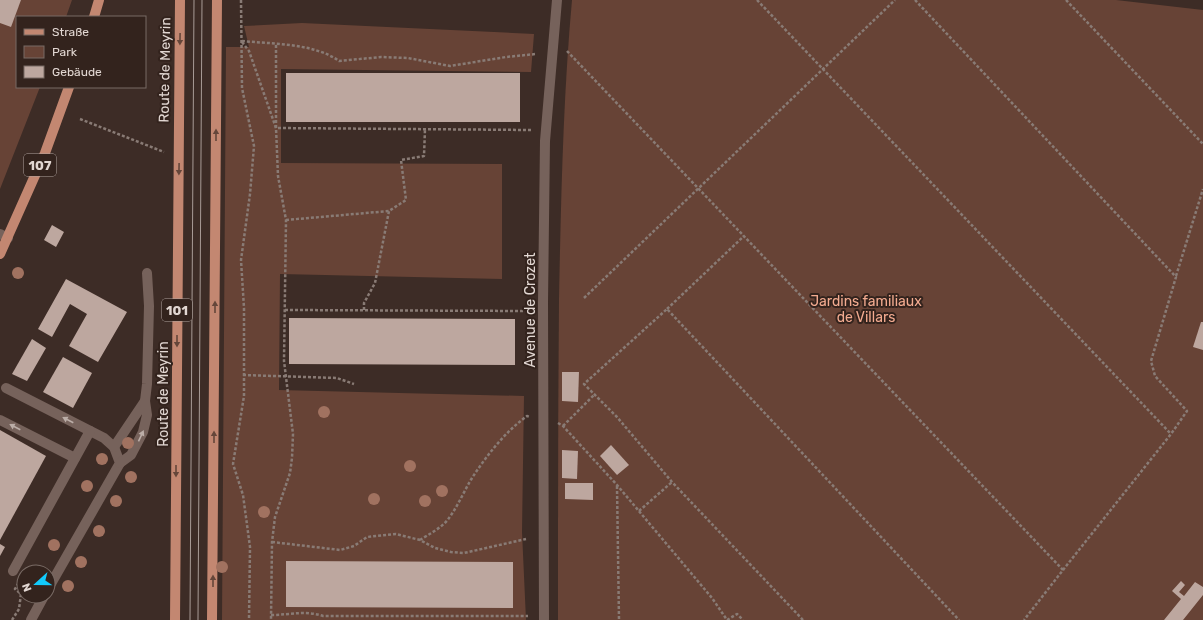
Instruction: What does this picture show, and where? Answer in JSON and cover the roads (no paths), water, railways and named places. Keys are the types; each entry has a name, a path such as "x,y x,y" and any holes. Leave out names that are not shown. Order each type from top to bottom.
{"main road":[{"path":"94,16 99,0"},
{"name":"Route de Meyrin","path":"175,620 180,0"},
{"path":"212,620 217,0"},
{"name":"107","path":"0,254 4,236 45,153 69,88"}],"street":[{"name":"Avenue de Crozet","path":"544,620 543,302 545,141 557,0"},
{"path":"56,574 120,463 131,455 143,432 147,415 145,401 147,384 149,306 147,273"},
{"path":"6,388 90,431 114,447 120,463"},
{"path":"114,447 145,401"},
{"path":"0,420 75,458"},
{"path":"13,571 90,431"},
{"path":"31,620 40,604"}],"tram line":[{"path":"190,620 194,0"},
{"path":"198,620 202,0"}],"park label":[{"name":"Jardins familiaux de Villars","path":"866,310"}]}
